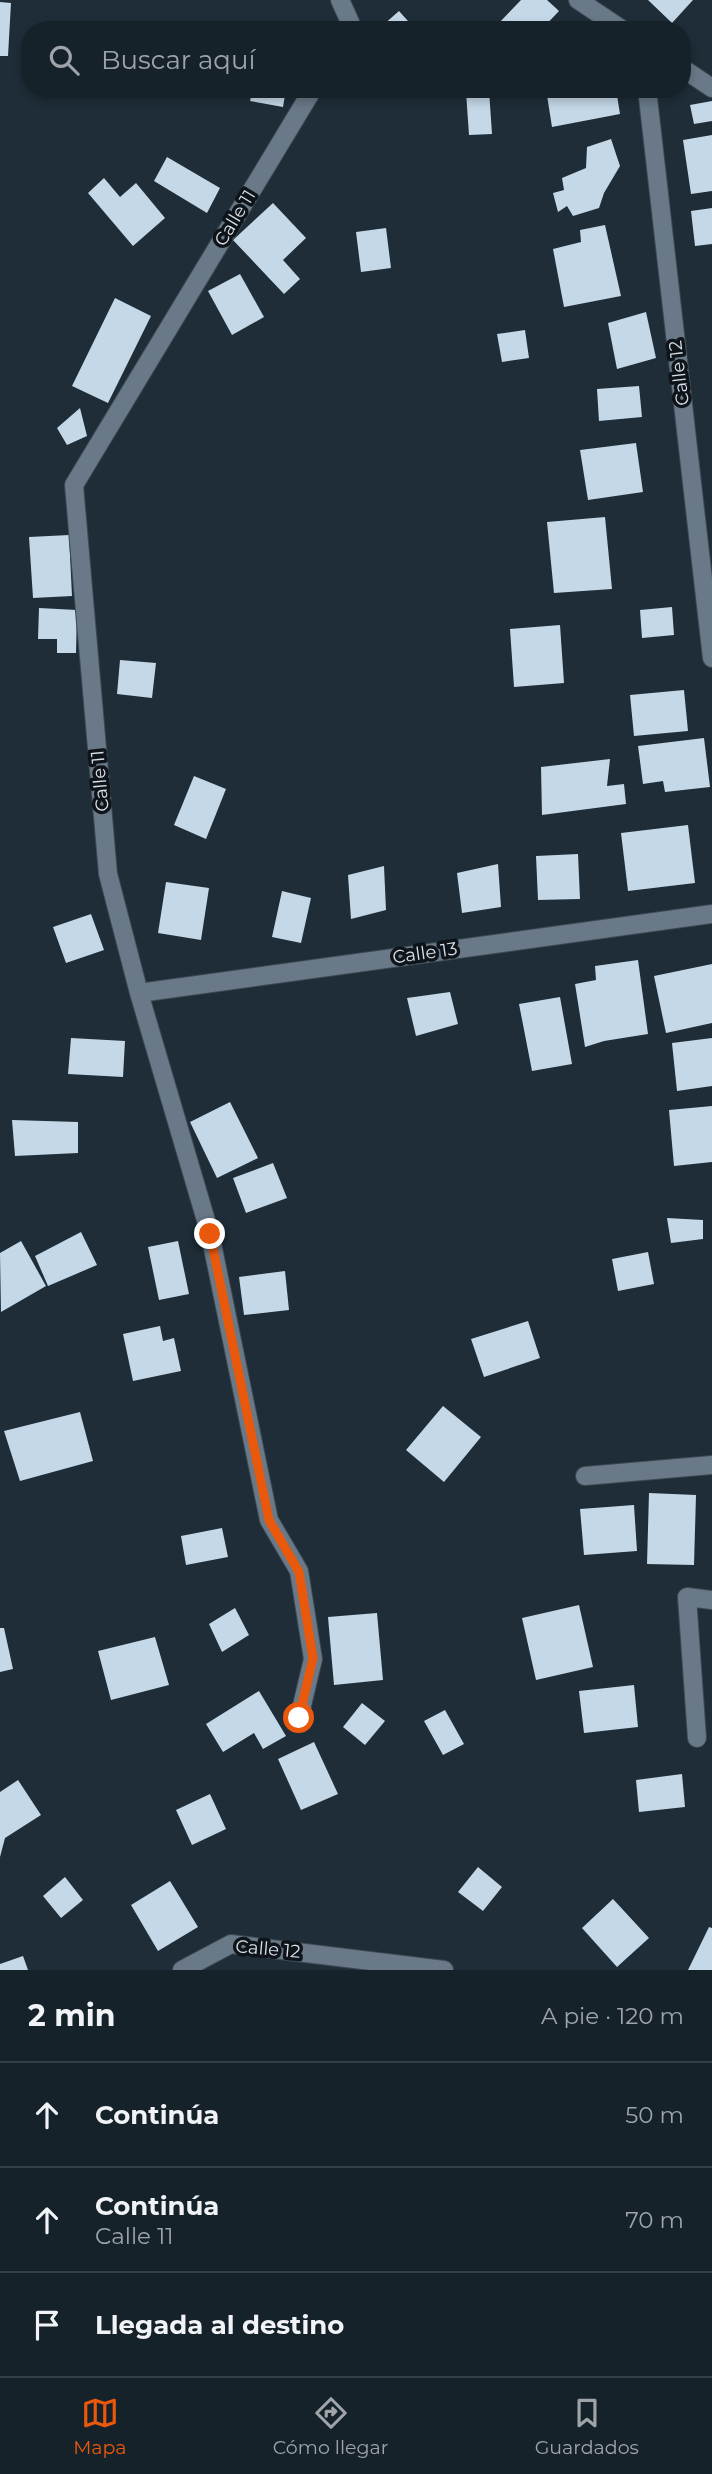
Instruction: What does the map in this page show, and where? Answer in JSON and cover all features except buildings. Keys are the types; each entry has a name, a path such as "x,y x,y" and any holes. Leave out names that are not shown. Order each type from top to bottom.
{"street":[{"path":"340,0 350,21"},
{"path":"578,0 610,21"},
{"path":"691,74 712,88"},
{"name":"Calle 11","path":"299,1718 313,1658 299,1572 269,1520 210,1234 139,993 108,874 74,485 308,98"},
{"name":"Calle 12","path":"648,98 712,657"},
{"name":"Calle 13","path":"139,993 712,914"},
{"path":"585,1475 712,1465"},
{"path":"698,1738 687,1597 712,1600"},
{"name":"Calle 12","path":"182,1970 231,1944 444,1970"}],"route":[{"path":"210,1234 269,1520 299,1572 313,1658 299,1718"}]}
